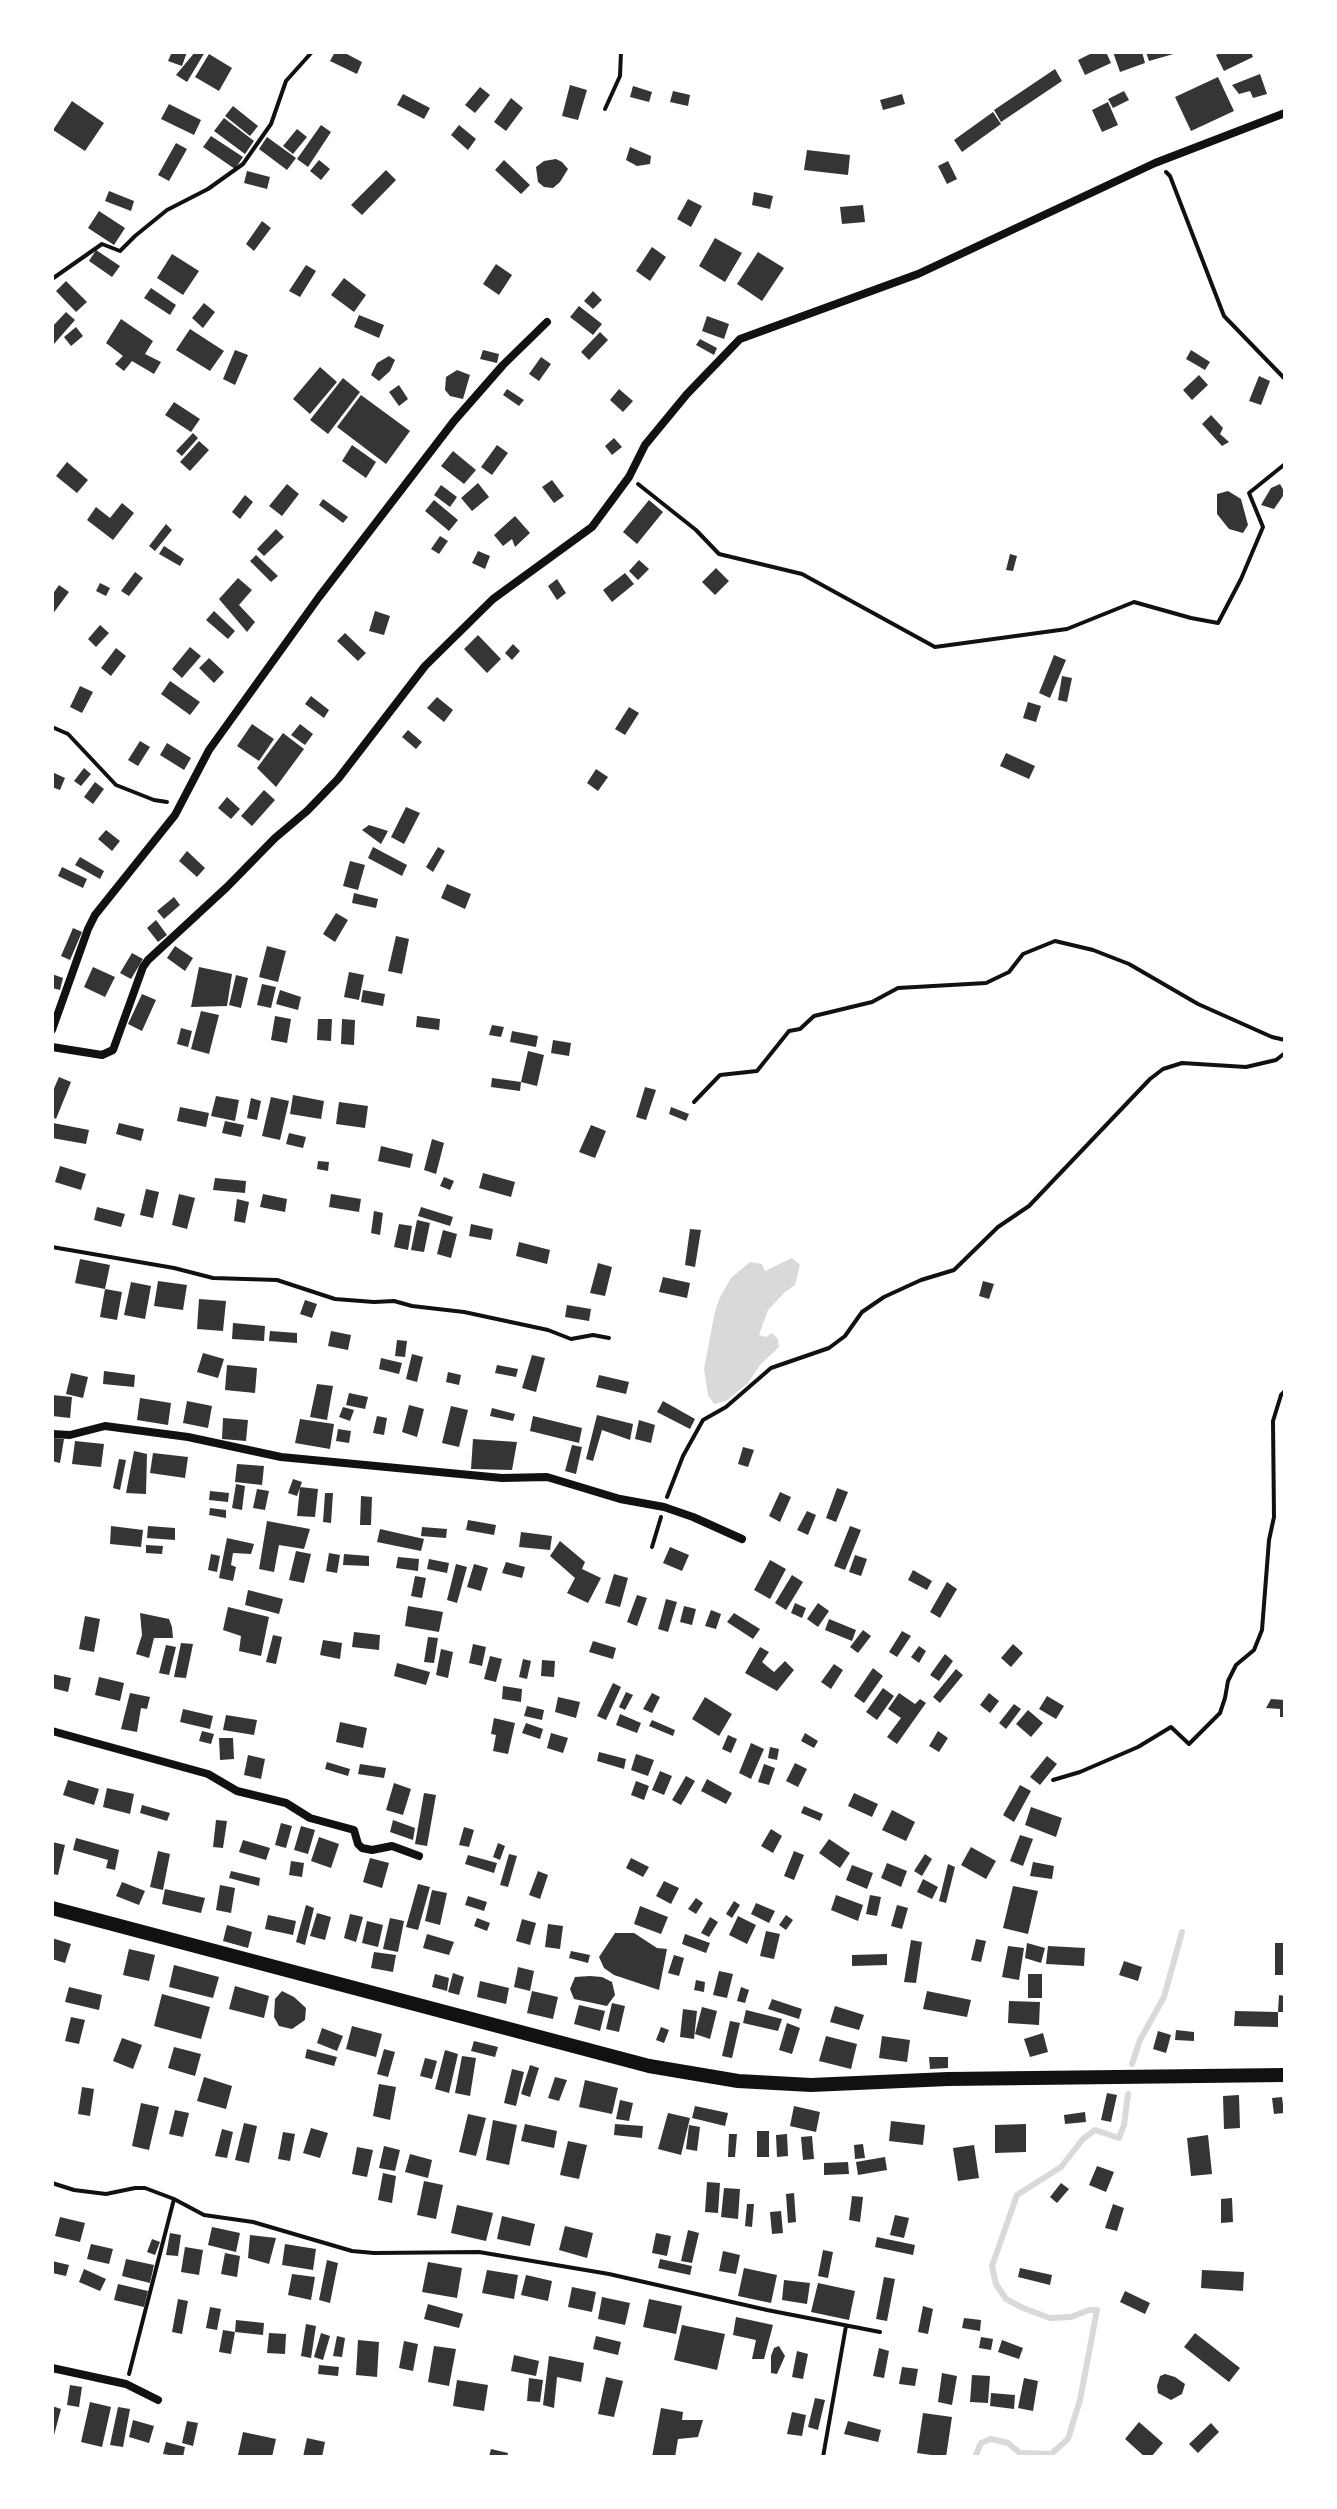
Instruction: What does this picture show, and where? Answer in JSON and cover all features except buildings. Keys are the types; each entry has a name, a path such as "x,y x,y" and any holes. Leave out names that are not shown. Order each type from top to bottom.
{"main road":[{"path":"52,1908 649,2066 738,2081 811,2085 948,2079 1285,2075"}],"street":[{"path":"52,1047 102,1055 113,1050 148,960 318,800 338,779 425,666 493,599 592,527 629,477 645,445 687,394 740,339 918,274 1155,163 1285,113"},
{"path":"52,1030 95,915 175,815 209,750 407,480 503,365 547,322"},
{"path":"52,1434 70,1435 105,1426 188,1437 281,1457 502,1478 547,1477 620,1499 664,1507 742,1539"},
{"path":"52,1731 208,1774 232,1789 282,1801 305,1816 354,1830 362,1848 372,1850 392,1846 419,1856"},
{"path":"52,2368 126,2384 158,2400"}],"path":[{"path":"52,279 102,244 120,251 167,210 208,189 243,164 271,124 286,81 312,52"},
{"path":"605,109 620,76 621,52"},
{"path":"1155,163 1170,176 1224,316 1285,379"},
{"path":"629,477 696,530 719,554 802,574 935,647 1067,629 1134,602 1218,623 1263,527 1249,493 1285,464"},
{"path":"52,727 68,734 116,785 154,800 181,804"},
{"path":"694,1102 720,1075 757,1071 789,1031 800,1029 814,1016 872,1002 898,988 986,983 1009,972 1023,954 1055,941 1093,950 1129,964 1198,1004 1285,1040"},
{"path":"652,1547 683,1456 703,1420 726,1407 771,1368 829,1348 845,1336 862,1312 884,1297 921,1280 954,1270 998,1227 1029,1206 1163,1069 1182,1063 1246,1067 1276,1060 1285,1053"},
{"path":"52,1247 213,1278 277,1280 335,1299 394,1301 464,1312 548,1330 571,1339 593,1335 609,1338"},
{"path":"1053,1780 1138,1747 1171,1727 1189,1744 1220,1713 1228,1681 1236,1665 1254,1650 1262,1630 1269,1540 1274,1517 1273,1421 1285,1391"},
{"path":"52,2183 74,2190 106,2194 145,2188 204,2215 253,2222 352,2251 479,2252 609,2274 880,2332"},
{"path":"126,2384 174,2199"},
{"path":"823,2457 846,2326"}],"shaded area":[{"path":"792,1258 800,1265 795,1285 768,1310 759,1335 766,1337 772,1333 778,1339 779,1347 760,1365 748,1383 726,1401 714,1404 708,1395 704,1369 719,1299 731,1278 750,1262 762,1264 765,1271"}],"waterway":[{"path":"1132,2064 1140,2040 1164,1997 1182,1932"},
{"path":"975,2457 981,2443 991,2439 1008,2443 1020,2453 1051,2454 1068,2439 1080,2400 1097,2310 1071,2317 1050,2318 1023,2308 1006,2299 996,2284 992,2266 1017,2195 1061,2167 1083,2139 1095,2130 1119,2138 1128,2094"}]}
